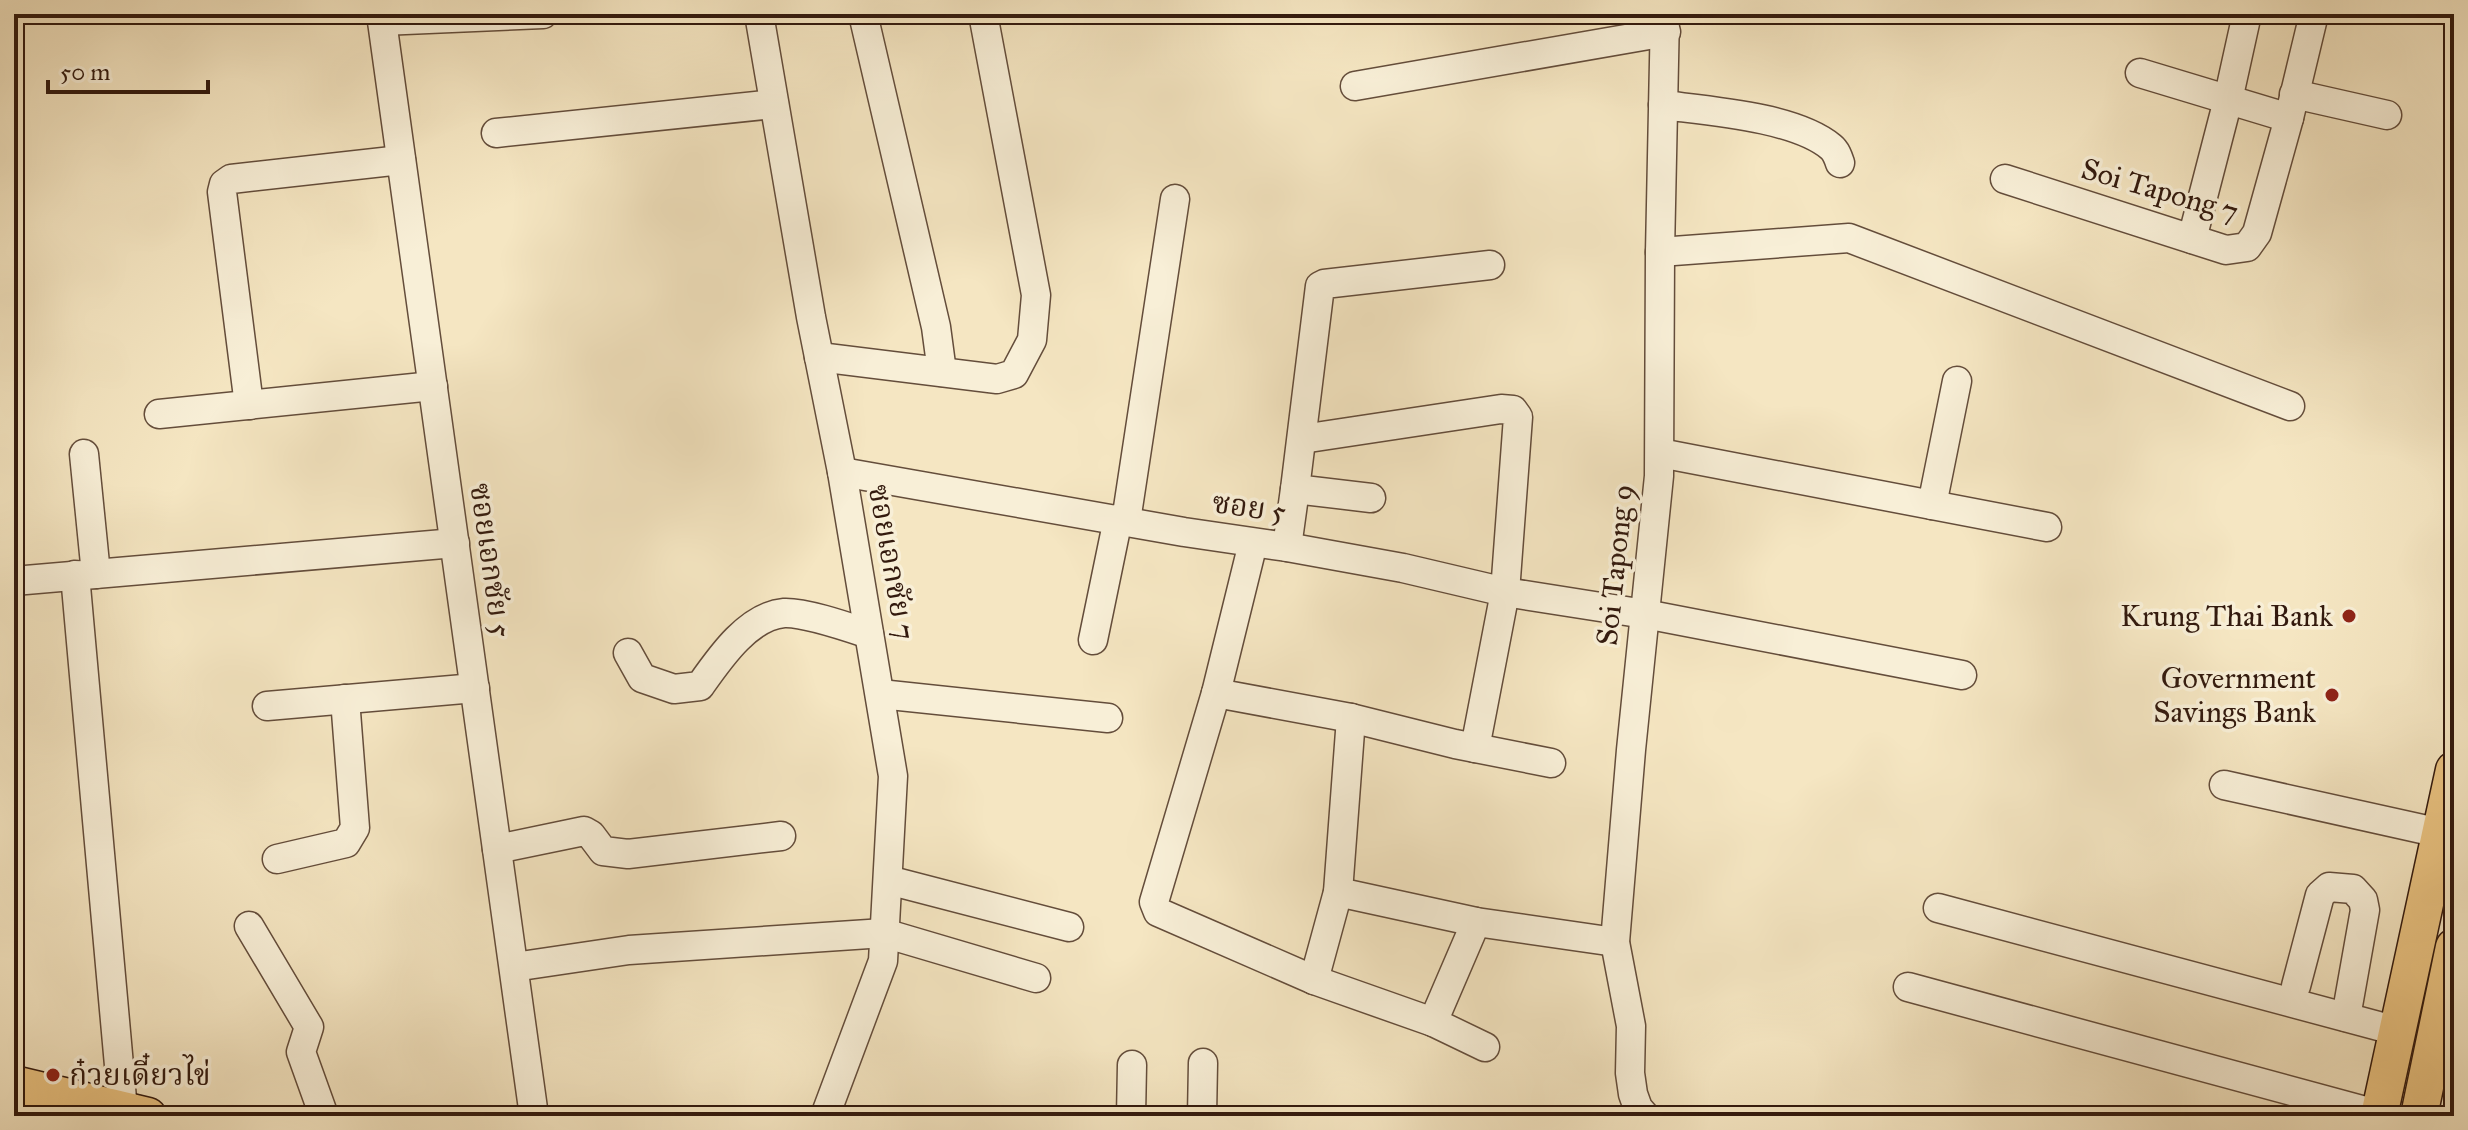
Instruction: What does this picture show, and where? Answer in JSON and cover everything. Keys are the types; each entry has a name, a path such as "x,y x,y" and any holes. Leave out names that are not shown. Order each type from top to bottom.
{"main road":[{"path":"2380,1116 2454,770"},
{"path":"2419,1116 2448,1011 2454,947"},
{"path":"14,1084 131,1114"}],"street":[{"path":"382,18 543,14"},
{"name":"ซอยเอกชัย 7","path":"759,14 842,472 893,776 883,961 825,1116"},
{"path":"863,14 936,327 942,372"},
{"path":"819,357 997,379 1014,374 1032,340 1036,295 983,14"},
{"path":"2192,239 2247,14"},
{"name":"Soi Tapong 7","path":"2005,179 2226,250 2247,247 2257,233 2314,14"},
{"name":"ซอยเอกชัย 5","path":"382,18 534,1116"},
{"path":"1355,86 1665,23"},
{"name":"Soi Tapong 9","path":"1645,1116 1633,1094 1631,1026 1615,942 1660,453 1665,23"},
{"path":"2140,73 2228,100 2387,115"},
{"path":"496,133 774,104"},
{"path":"1663,105 1758,118 1792,127 1834,149 1840,163"},
{"path":"249,405 222,192 224,184 231,179 401,160"},
{"path":"1093,640 1122,520 1175,199"},
{"path":"1660,252 1849,238 2290,406"},
{"path":"1287,547 1320,286 1490,265"},
{"path":"1932,505 1957,381"},
{"path":"159,414 433,386"},
{"path":"1302,439 1501,409 1513,410 1518,417 1505,592 1475,748"},
{"path":"1660,453 2047,527"},
{"path":"84,454 86,575 131,1114"},
{"name":"ซอย 5","path":"842,472 1403,568 1505,592 1645,614 1962,675"},
{"path":"1295,489 1371,498"},
{"path":"14,581 455,543"},
{"path":"1253,543 1216,693 1155,907 1158,912 1314,980 1433,1022 1485,1047"},
{"path":"628,653 642,678 674,689 700,686 719,660 753,624 783,613 822,619 869,634"},
{"path":"267,706 475,688"},
{"path":"1216,693 1351,718 1551,763"},
{"path":"880,694 1108,718"},
{"path":"277,859 346,843 355,828 345,699"},
{"path":"1314,980 1338,892 1351,718"},
{"path":"2224,785 2440,833"},
{"path":"497,849 584,831 603,851 628,854 781,836"},
{"path":"888,880 1069,927"},
{"path":"2296,986 2320,895 2329,887 2353,889 2363,900 2365,910 2346,1017"},
{"path":"1338,892 1476,922 1615,942"},
{"path":"1938,908 2397,1031"},
{"path":"1433,1022 1476,922"},
{"path":"249,926 309,1027 301,1052 324,1116"},
{"path":"514,967 629,950 884,933 1036,978"},
{"path":"1908,987 2380,1116"},
{"path":"1202,1116 1203,1063"},
{"path":"1131,1116 1132,1065"}],"place":[{"name":"Krung Thai Bank","path":"2349,616"},
{"name":"Government Savings Bank","path":"2332,695"},
{"name":"ก๋วยเดี๋ยวไข่","path":"53,1075"}]}
